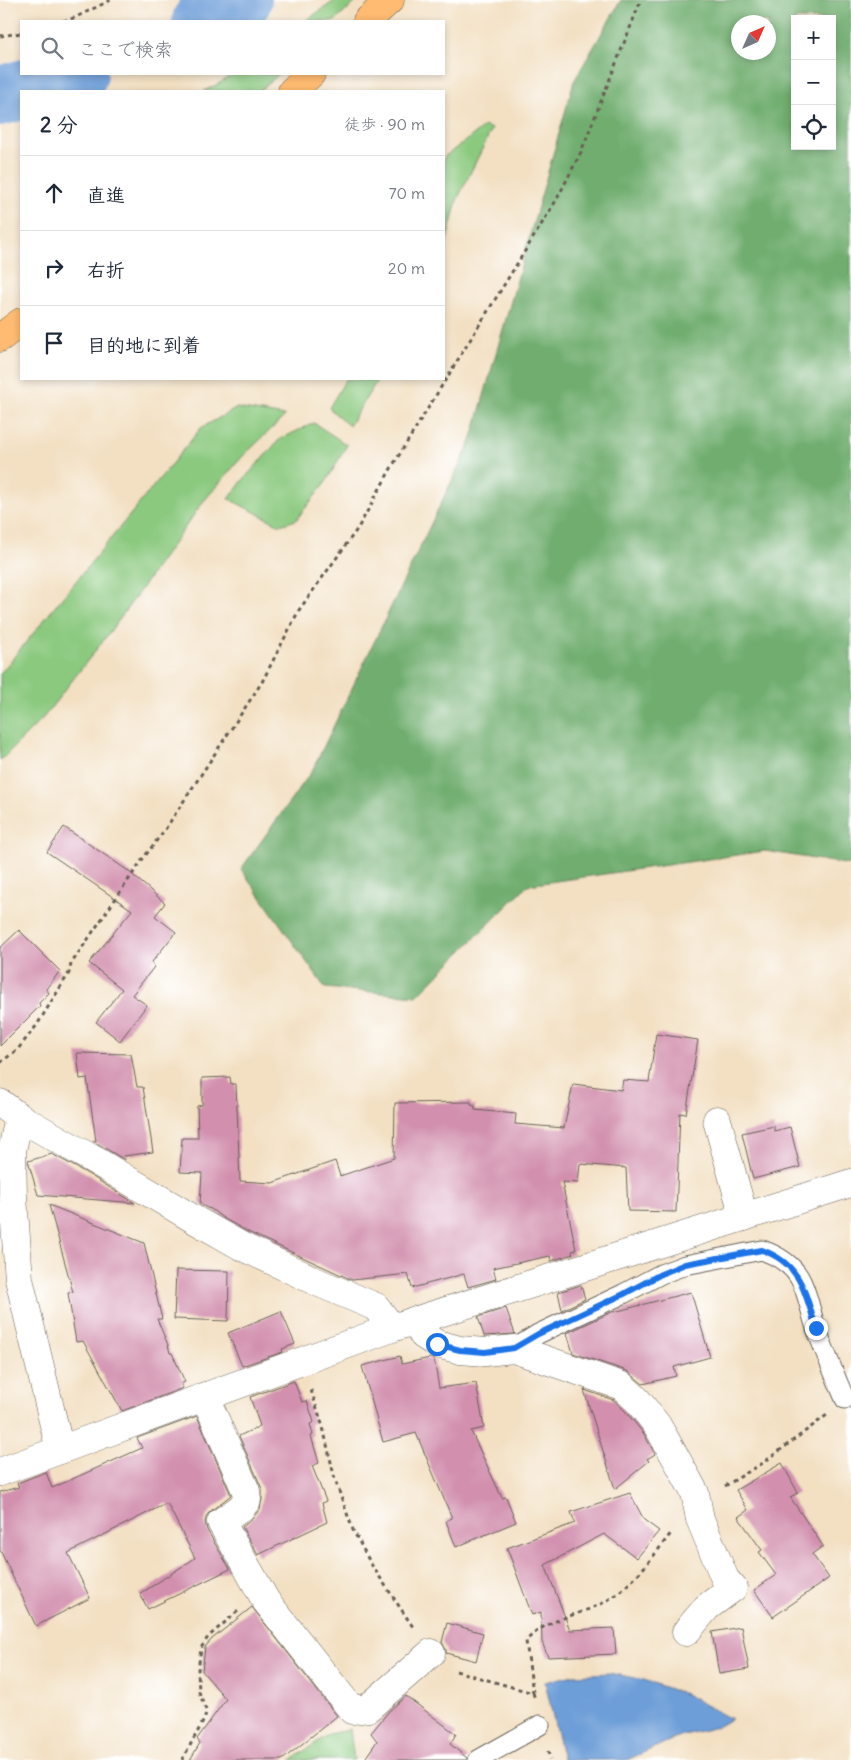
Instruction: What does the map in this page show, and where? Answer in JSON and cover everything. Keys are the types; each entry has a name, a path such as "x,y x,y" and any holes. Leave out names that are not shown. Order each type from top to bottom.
{"main road":[{"path":"368,20 390,0"},
{"path":"293,90 310,75"},
{"path":"0,338 20,323"}],"street":[{"path":"10,1110 197,1222 241,1246 317,1282 376,1306 437,1344 460,1350 485,1352 514,1348 622,1386 638,1400 657,1425 695,1493 700,1519 726,1579 733,1588 707,1607 686,1632"},
{"path":"10,1110 12,1197 19,1279 60,1450"},
{"path":"717,1120 744,1217"},
{"path":"0,1472 404,1324 851,1183"},
{"path":"205,1396 246,1491 247,1500 241,1508 221,1522 266,1601 352,1710 368,1708 431,1653"}],"lane":[{"path":"514,1348 538,1334 685,1264 762,1250 786,1263 798,1276 804,1288 816,1328 845,1399"},
{"path":"478,1760 540,1725"}],"path":[{"path":"67,20 111,0"},
{"path":"0,1063 18,1049 37,1025 70,973 71,964 166,828 262,682 299,610 358,528 393,465 557,199 581,152 641,0"},
{"path":"0,36 20,33"},
{"path":"302,1360 323,1426 335,1480 353,1530 371,1564 431,1653 441,1666 534,1694"},
{"path":"550,1760 540,1725 526,1641 534,1631 550,1623 584,1612 608,1600 629,1584 689,1511 763,1463 834,1410 845,1399"},
{"path":"182,1760 205,1718 206,1710 199,1692 198,1670 201,1648 208,1637 262,1592"}],"green space":[{"path":"336,0 358,0 336,20 306,20"},
{"path":"621,0 851,0 851,865 765,851 528,885 417,996 325,988 241,869 312,771 471,441 574,81"},
{"path":"232,75 278,75 261,90 206,90"},
{"path":"485,126 492,129 457,200 445,248 445,156"},
{"path":"345,380 377,380 349,426 329,408"},
{"path":"237,408 285,416 242,457 203,502 116,624 43,718 0,761 0,674 201,428"},
{"path":"314,423 347,445 326,482 296,520 280,525 229,499 243,480 280,439"},
{"path":"350,1729 354,1760 291,1760 329,1734"}],"water":[{"path":"610,1673 644,1680 685,1694 731,1719 717,1727 680,1736 627,1760 563,1760 545,1682 573,1675"}],"building":[{"path":"64,827 127,870 165,903 155,916 176,932 152,962 154,967 132,995 147,1005 120,1041 96,1022 122,989 89,963 132,910 47,852"},
{"path":"19,930 60,971 46,989 49,993 39,1003 40,1006 0,1046 0,948"},
{"path":"656,1034 698,1040 686,1114 680,1113 676,1212 628,1211 626,1168 580,1164 578,1183 562,1182 576,1250 572,1251 573,1254 551,1261 550,1256 493,1268 496,1279 468,1287 464,1274 412,1288 408,1274 352,1280 248,1232 200,1204 202,1173 180,1172 182,1138 198,1138 197,1106 202,1105 202,1078 230,1077 231,1084 236,1084 240,1181 272,1183 335,1161 340,1176 394,1158 395,1103 471,1102 471,1105 475,1106 475,1110 516,1114 515,1124 564,1128 573,1084 621,1090 623,1080 649,1082"},
{"path":"77,1053 131,1054 137,1087 143,1087 153,1152 124,1156 125,1160 93,1141 96,1141 87,1078 80,1079"},
{"path":"774,1126 774,1131 790,1127 800,1167 753,1179 742,1133"},
{"path":"52,1154 135,1203 38,1195 28,1161"},
{"path":"49,1205 144,1243 162,1319 157,1319 170,1353 172,1353 185,1382 181,1384 183,1388 122,1411 83,1341 76,1342 68,1293 73,1292"},
{"path":"176,1270 229,1271 228,1321 174,1319"},
{"path":"581,1285 585,1299 562,1310 558,1292"},
{"path":"691,1292 710,1357 674,1367 676,1376 643,1384 627,1371 573,1353 567,1333 614,1311"},
{"path":"506,1308 515,1334 484,1336 478,1317"},
{"path":"281,1311 295,1344 282,1349 283,1352 242,1366 228,1333"},
{"path":"400,1356 402,1364 430,1358 434,1359 439,1388 476,1383 484,1428 471,1431 502,1498 506,1497 516,1522 456,1547 446,1521 452,1518 416,1433 383,1442 362,1366"},
{"path":"294,1381 302,1402 307,1401 314,1422 310,1424 313,1435 311,1436 319,1463 312,1466 326,1501 322,1503 327,1522 258,1555 242,1527 260,1509 262,1489 239,1436 260,1426 250,1397"},
{"path":"584,1390 614,1400 644,1434 655,1454 647,1459 649,1461 615,1489"},
{"path":"197,1416 231,1495 207,1515 205,1522 207,1530 230,1569 148,1609 140,1594 195,1558 167,1503 68,1553 90,1598 36,1626 0,1550 0,1492 19,1487 17,1483 46,1472 52,1488 142,1448 137,1438"},
{"path":"782,1463 798,1493 790,1497 823,1546 812,1554 829,1578 773,1617 754,1590 776,1575 759,1552 762,1550 738,1517 748,1510 736,1490"},
{"path":"630,1493 644,1520 659,1531 637,1558 604,1534 545,1565 570,1630 614,1628 616,1654 548,1657 542,1642 541,1612 532,1615 507,1548 575,1523 571,1512"},
{"path":"252,1607 337,1716 282,1760 190,1760 200,1743 197,1739 226,1699 202,1671 205,1647 212,1639"},
{"path":"447,1623 483,1633 476,1661 446,1653 442,1642"},
{"path":"741,1627 749,1669 719,1674 712,1632"},
{"path":"406,1696 456,1734 450,1744 467,1760 364,1760 377,1741 371,1733 389,1711"}],"waterway":[{"path":"204,20 242,0"},
{"path":"21,90 74,75"},
{"path":"0,96 20,90"}],"route":[{"path":"437,1344 460,1350 485,1352 514,1348 538,1334 685,1264 762,1250 786,1263 798,1276 804,1288 816,1328"}]}
